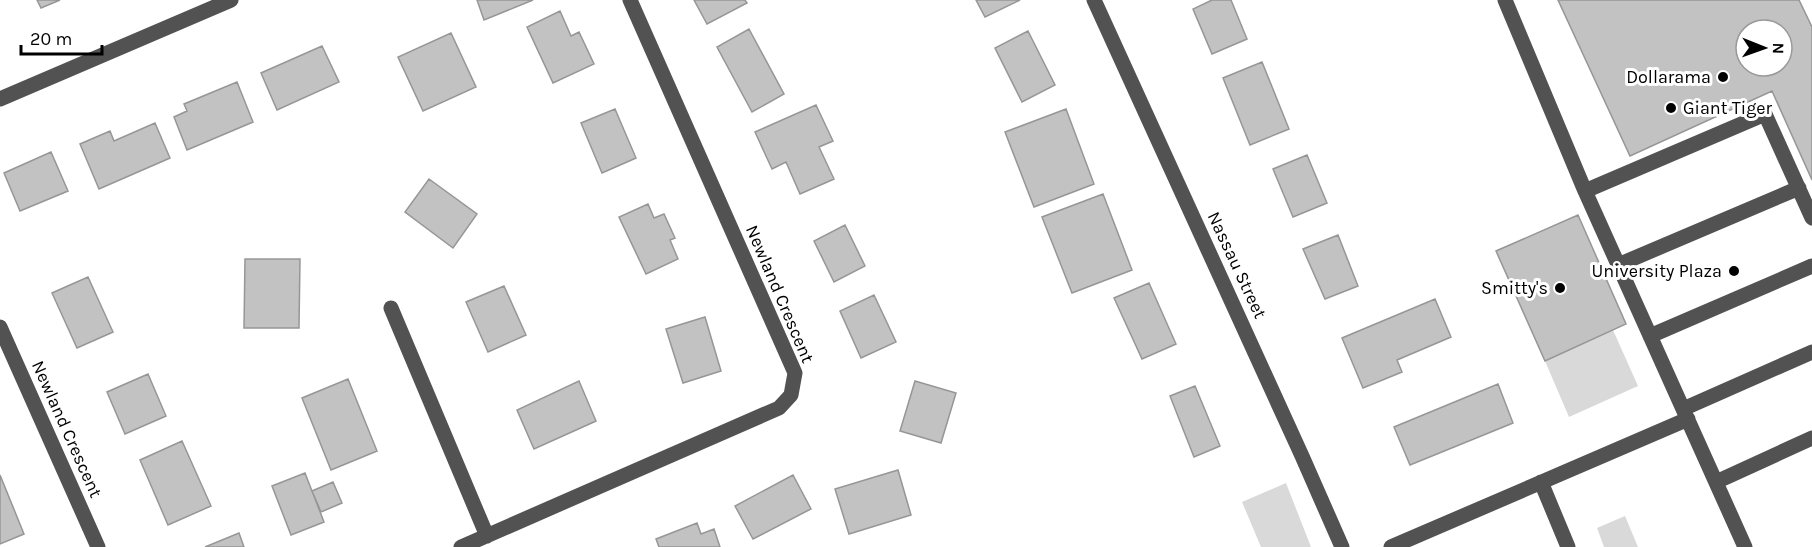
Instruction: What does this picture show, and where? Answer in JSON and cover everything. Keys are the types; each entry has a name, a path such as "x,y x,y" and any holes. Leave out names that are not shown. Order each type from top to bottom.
{"street":[{"path":"0,99 231,0"},
{"name":"Newland Crescent","path":"461,547 778,408 790,395 795,373 630,0"},
{"name":"Nassau Street","path":"1094,0 1342,547"},
{"path":"1505,0 1585,191 1745,547"},
{"path":"1585,191 1765,114 1812,218"},
{"path":"1618,266 1799,188"},
{"path":"1650,336 1812,266"},
{"path":"391,308 487,536"},
{"name":"Newland Crescent","path":"0,327 98,547"},
{"path":"1390,547 1541,482 1812,352"},
{"path":"1716,482 1812,438"},
{"path":"1541,482 1568,547"}],"shaded area":[{"path":"1613,330 1638,386 1569,417 1545,361"},
{"path":"1286,483 1311,547 1261,547 1242,502"},
{"path":"1625,516 1638,547 1604,547 1597,528"}],"building":[{"path":"37,0 60,0 41,8"},
{"path":"477,0 533,0 484,20"},
{"path":"694,0 745,0 747,3 707,24"},
{"path":"976,0 1020,0 985,17"},
{"path":"1212,0 1231,0 1247,39 1212,54 1193,9"},
{"path":"1558,0 1799,0 1812,27 1812,180 1772,91 1630,156"},
{"path":"560,11 571,36 579,32 594,64 553,83 527,27"},
{"path":"749,29 784,94 752,112 717,47"},
{"path":"1028,31 1055,85 1022,102 995,48"},
{"path":"451,33 476,87 423,111 398,57"},
{"path":"322,46 339,82 277,110 261,73"},
{"path":"1262,62 1289,129 1250,145 1223,78"},
{"path":"237,82 253,122 187,150 174,117 187,111 184,104"},
{"path":"816,105 833,141 819,147 834,179 800,194 786,162 772,169 755,132"},
{"path":"615,109 636,158 602,173 581,123"},
{"path":"1066,109 1094,184 1034,207 1005,132"},
{"path":"155,123 170,158 99,189 80,144 110,131 114,141"},
{"path":"51,152 68,191 20,211 4,173"},
{"path":"1307,155 1327,203 1293,217 1273,169"},
{"path":"429,179 477,214 453,248 405,212"},
{"path":"1103,194 1132,270 1072,293 1042,217"},
{"path":"648,204 654,218 664,214 675,238 670,240 678,259 646,274 619,217"},
{"path":"1578,215 1626,324 1545,361 1496,251"},
{"path":"845,225 865,266 834,282 814,241"},
{"path":"1338,235 1358,286 1325,299 1303,249"},
{"path":"245,259 300,259 299,328 244,328"},
{"path":"88,277 113,332 77,348 52,293"},
{"path":"1149,283 1176,344 1142,359 1114,298"},
{"path":"504,286 526,335 488,352 466,302"},
{"path":"874,295 896,342 861,358 840,311"},
{"path":"1435,299 1451,337 1397,360 1402,372 1363,388 1342,338"},
{"path":"705,317 721,371 683,383 666,329"},
{"path":"148,374 166,416 125,434 107,392"},
{"path":"348,379 377,451 331,470 302,398"},
{"path":"579,381 596,421 534,449 517,410"},
{"path":"915,381 956,393 941,443 900,431"},
{"path":"1498,384 1513,423 1410,465 1394,427"},
{"path":"1195,386 1220,446 1194,457 1170,396"},
{"path":"182,441 211,506 168,525 140,460"},
{"path":"898,470 911,515 849,534 835,489"},
{"path":"305,473 324,522 291,535 272,486"},
{"path":"0,475 24,534 0,544"},
{"path":"793,475 811,509 753,539 735,506"},
{"path":"333,482 342,503 321,512 312,491"},
{"path":"697,523 701,534 714,529 720,547 659,547 656,539"},
{"path":"239,533 244,547 205,547"}],"place":[{"name":"Dollarama","path":"1723,77"},
{"name":"Giant Tiger","path":"1671,108"},
{"name":"University Plaza","path":"1734,271"},
{"name":"Smitty's","path":"1560,288"}]}
